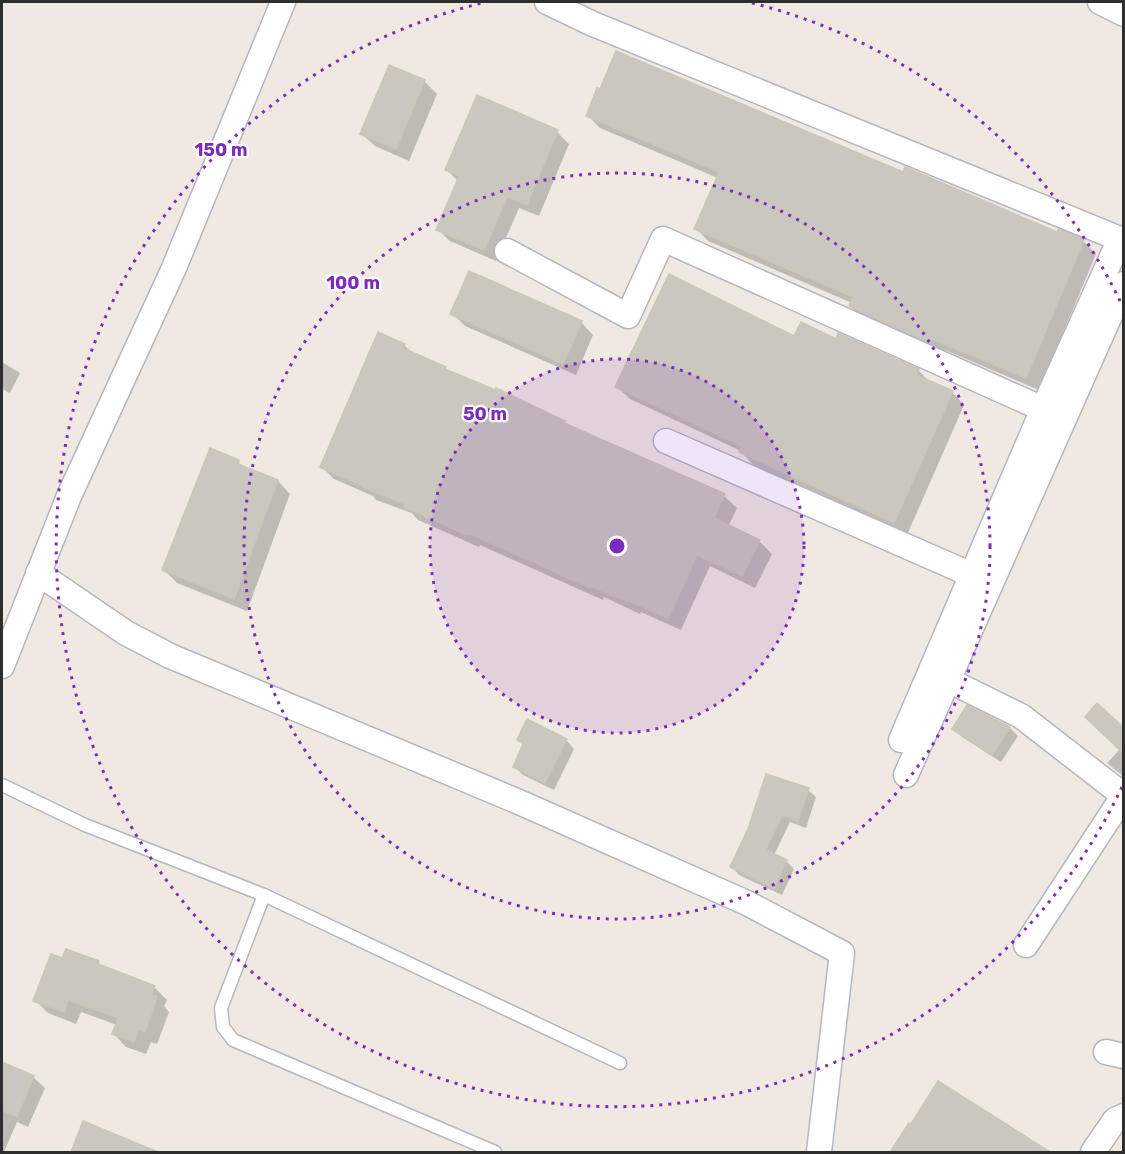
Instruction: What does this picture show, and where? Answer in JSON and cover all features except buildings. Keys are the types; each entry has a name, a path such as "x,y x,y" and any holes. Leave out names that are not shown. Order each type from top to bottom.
{"street":[{"path":"2,666 69,496 174,268 283,2"},
{"path":"547,2 593,24 1120,239 1043,409 901,740"},
{"path":"1100,2 1124,14"},
{"path":"507,251 628,316 663,239 1043,409"},
{"path":"906,775 1118,311 1124,284"},
{"path":"666,441 972,575"},
{"path":"38,573 126,633 170,656 519,802 747,903 842,953 819,1152"},
{"path":"948,680 1021,716 1123,795 1026,945"},
{"path":"1093,1152 1115,1120 1124,1116"}],"lane":[{"path":"2,785 85,825 264,896 620,1063"},
{"path":"264,896 221,1008 223,1027 232,1040 495,1152"}]}
